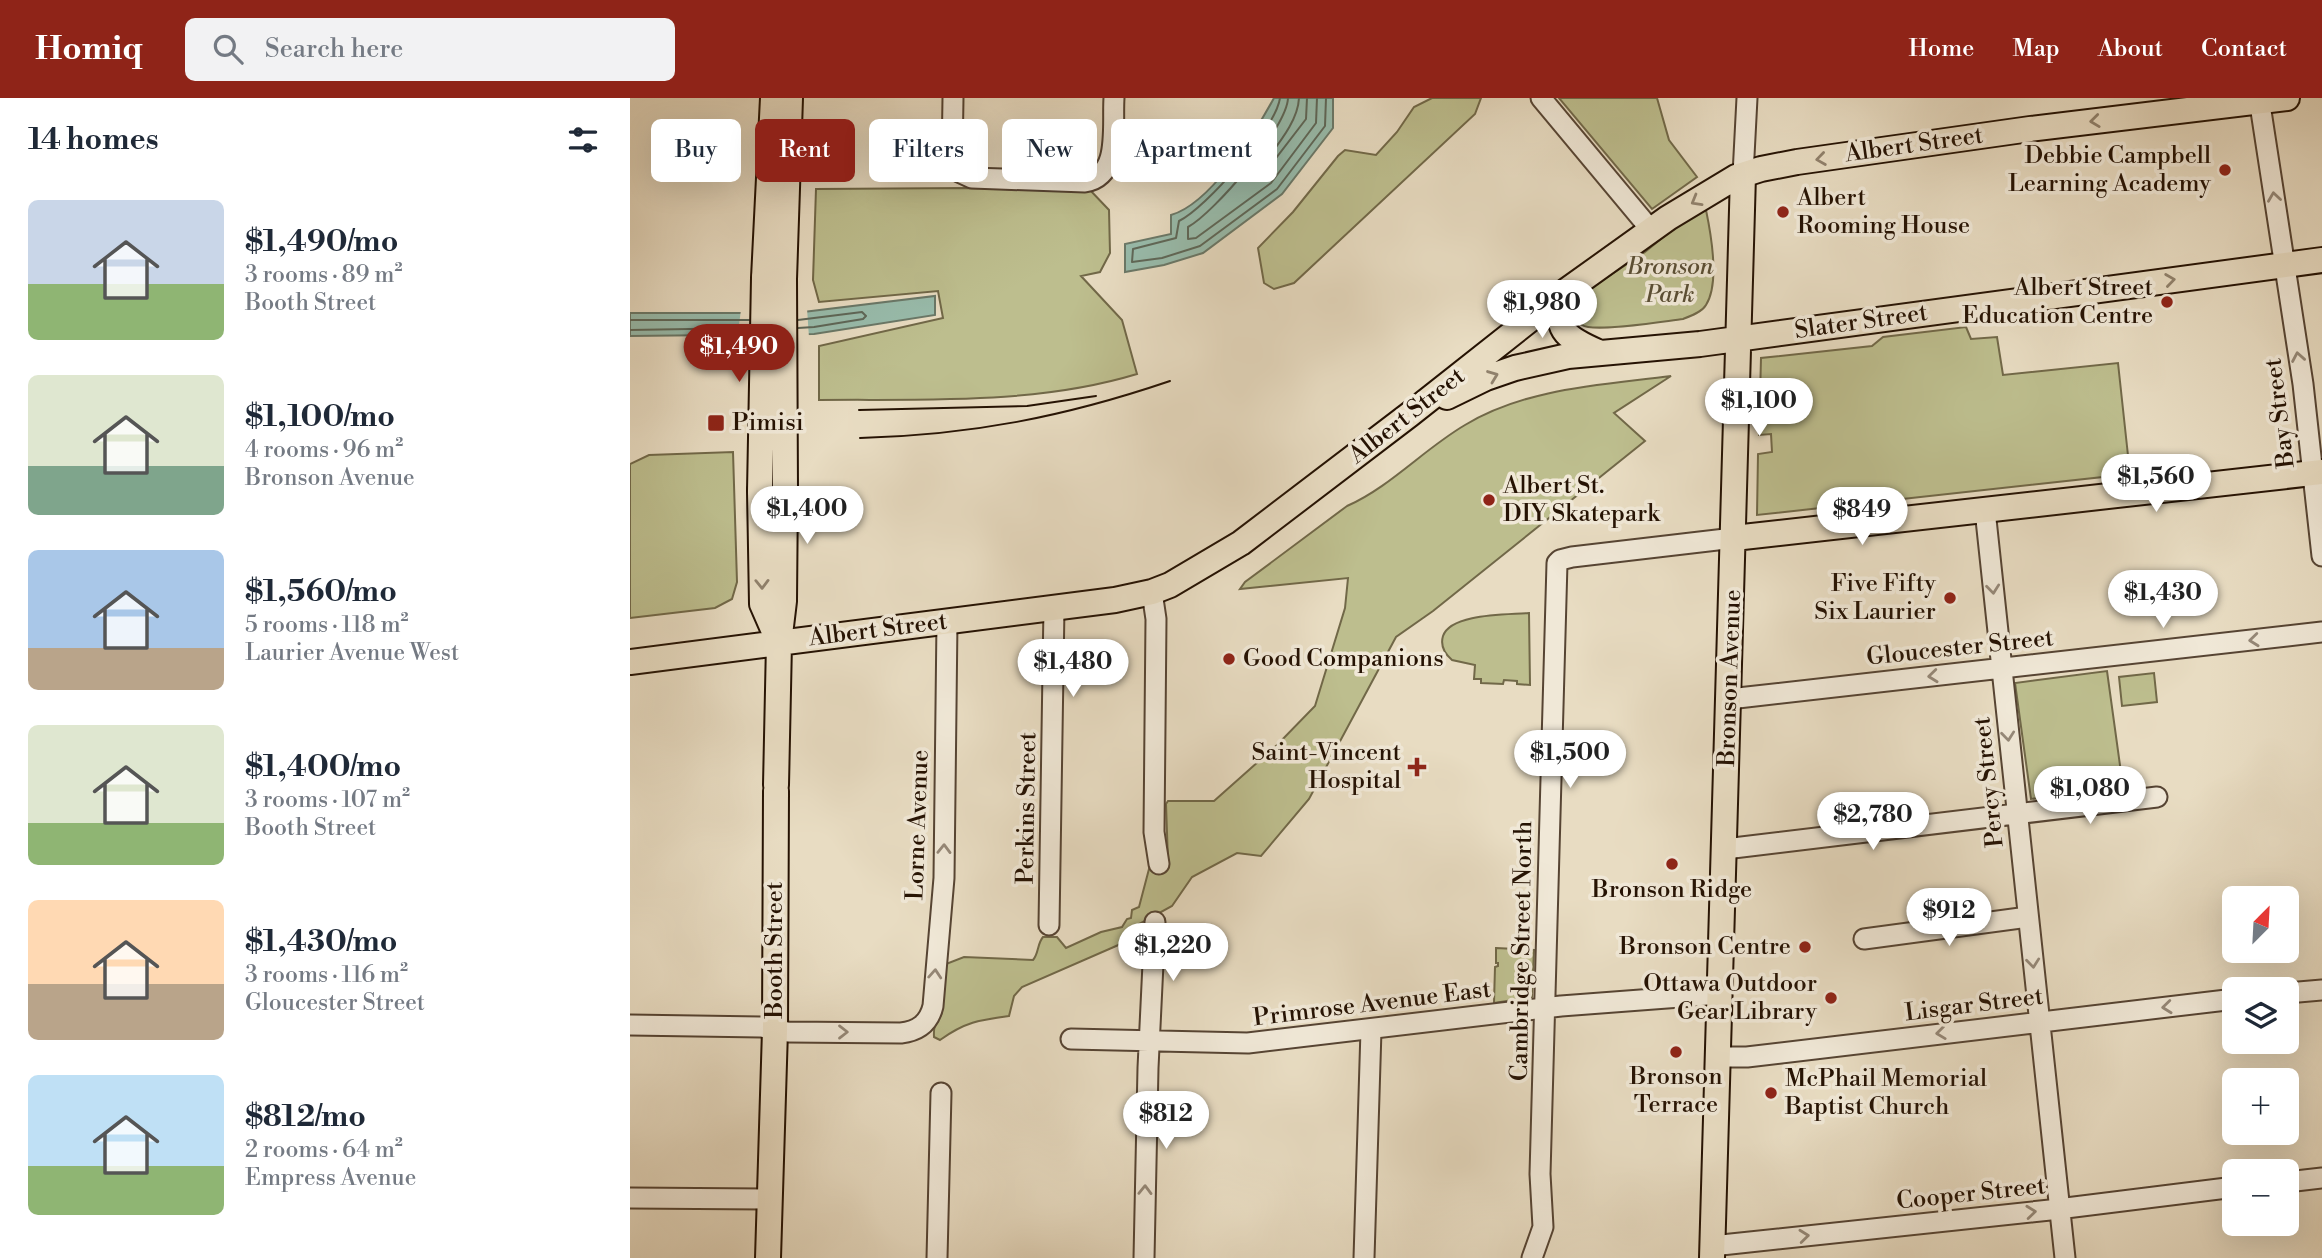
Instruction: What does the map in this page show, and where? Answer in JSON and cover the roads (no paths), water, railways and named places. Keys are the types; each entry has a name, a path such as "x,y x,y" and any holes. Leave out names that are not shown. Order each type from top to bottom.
{"main road":[{"name":"Booth Street","path":"768,1258 775,1030 779,643 784,601 785,491 774,279 773,98"},
{"name":"Booth Street","path":"779,643 762,604 760,491 774,279 790,98"},
{"name":"Albert Street","path":"630,662 1152,592 1188,576 1241,543 1566,291 1651,230 1743,175 1797,162 2030,129 2260,99 2287,98"},
{"name":"Bronson Avenue","path":"1712,1252 1743,175"},
{"name":"Slater Street","path":"1409,415 1486,379 1541,361 1598,352 1700,344 2322,260"},
{"path":"1566,291 1560,314 1561,328 1567,337 1598,352"},
{"path":"1734,538 2317,473"}],"street":[{"path":"953,98 952,161 959,172 972,178 1094,180 1110,163 1114,98"},
{"path":"1541,98 1651,230"},
{"name":"Bronson Avenue","path":"1743,175 1747,98"},
{"name":"Bay Street","path":"2260,99 2317,473 2322,556"},
{"name":"Percy Street","path":"1985,510 2065,1258"},
{"name":"Cambridge Street North","path":"1532,1258 1544,1227 1540,1174 1556,568 1560,560 1734,538"},
{"path":"1152,592 1156,620 1154,832 1159,864"},
{"name":"Perkins Street","path":"1049,925 1054,607"},
{"name":"Lorne Avenue","path":"775,1030 901,1032 915,1030 929,1018 933,1006 944,878 947,621"},
{"name":"Gloucester Street","path":"1729,699 2322,632"},
{"path":"1725,849 2157,797"},
{"path":"1864,939 2028,917"},
{"path":"1144,1258 1155,922"},
{"path":"2299,992 2322,990"},
{"name":"Primrose Avenue East","path":"1071,1039 1248,1043 1544,1008 1720,994"},
{"name":"Lisgar Street","path":"1718,1057 1747,1057 2222,1000"},
{"path":"630,1025 775,1030"},
{"path":"1364,1258 1371,1030"},
{"path":"937,1258 941,1093"},
{"path":"2299,1181 2322,1178"},
{"name":"Cooper Street","path":"1712,1252 2222,1189"},
{"path":"630,1198 769,1199"}],"water":[{"path":"1274,98 1333,98 1333,128 1282,194 1203,253 1164,265 1125,272 1125,244 1171,234 1171,215 1201,197 1216,182 1277,182 1277,119 1262,119"},
{"path":"935,296 935,315 814,334 630,336 630,313 795,313"}],"tram line":[{"path":"860,438 940,433 1017,422 1092,405 1170,381"},
{"path":"859,410 1027,406 1096,396"}],"place":[{"name":"Debbie Campbell Learning Academy","path":"2225,170"},
{"name":"Albert Rooming House","path":"1783,212"},
{"name":"Albert Street Education Centre","path":"2167,302"},
{"name":"Pimisi","path":"716,423"},
{"name":"Albert St. DIY Skatepark","path":"1489,500"},
{"name":"Five Fifty Six Laurier","path":"1950,598"},
{"name":"Good Companions","path":"1229,659"},
{"name":"Saint-Vincent Hospital","path":"1417,767"},
{"name":"Bronson Ridge","path":"1672,864"},
{"name":"Bronson Centre","path":"1805,947"},
{"name":"Ottawa Outdoor Gear Library","path":"1831,998"},
{"name":"Bronson Terrace","path":"1676,1052"},
{"name":"McPhail Memorial Baptist Church","path":"1771,1093"}],"park label":[{"name":"Bronson Park","path":"1670,281"}]}
